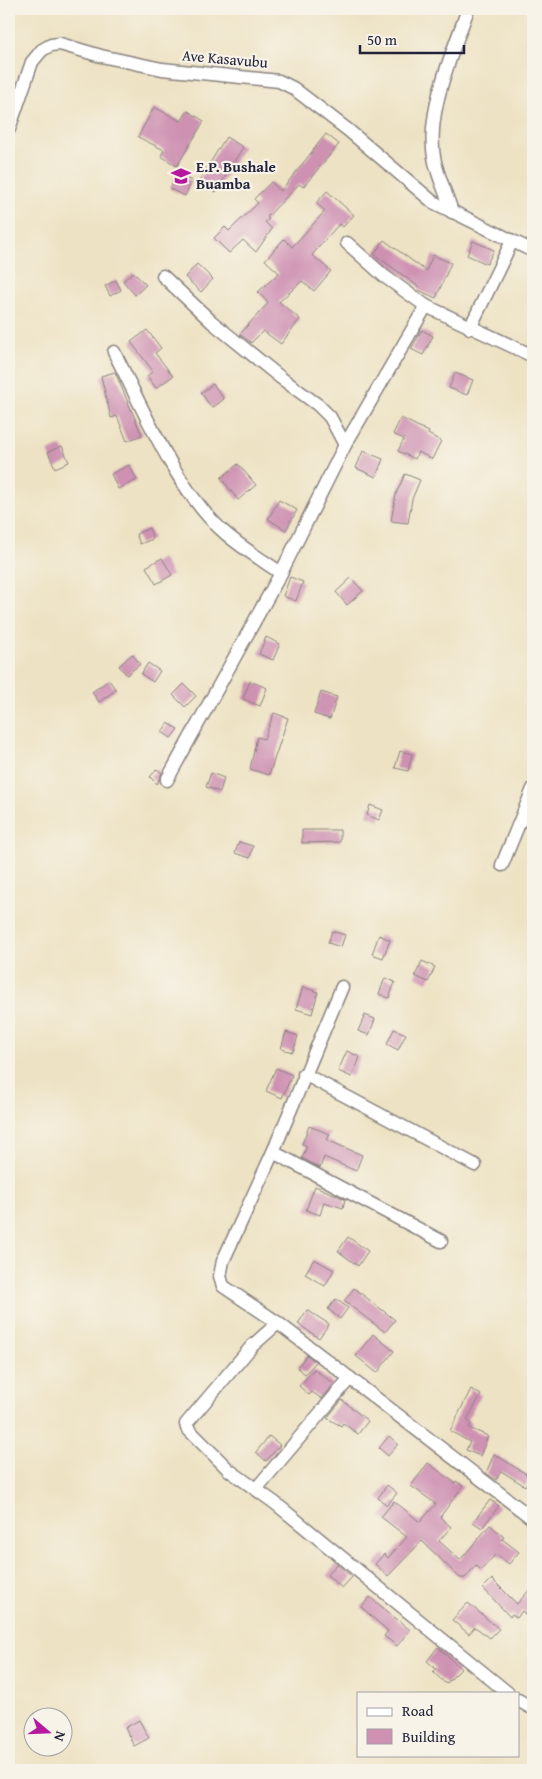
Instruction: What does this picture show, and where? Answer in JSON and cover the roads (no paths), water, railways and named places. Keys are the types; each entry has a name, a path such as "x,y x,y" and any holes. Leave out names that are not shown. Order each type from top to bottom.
{"street":[{"path":"452,212 434,158 432,135 438,103 468,9"},
{"name":"Ave Kasavubu","path":"9,129 32,62 42,50 50,45 60,44 101,56 162,69 267,78 293,88 348,130 433,202 533,251"},
{"path":"470,328 512,241"},
{"path":"347,243 384,276 426,306 533,356"},
{"path":"163,276 212,322 281,378 318,405 330,417 345,445"},
{"path":"167,780 281,573 345,445 426,306"},
{"path":"114,352 168,458 207,514 225,533 281,573"},
{"path":"502,865 533,789"},
{"path":"342,987 273,1152 223,1261 220,1276 224,1286 278,1322 533,1519"},
{"path":"304,1074 475,1165"},
{"path":"273,1152 441,1241"},
{"path":"278,1322 252,1346 186,1424 194,1437 212,1454 507,1692"},
{"path":"256,1489 350,1378"},
{"path":"520,1701 533,1707"}],"place":[{"name":"E.P. Bushale Buamba","path":"181,176"}]}
